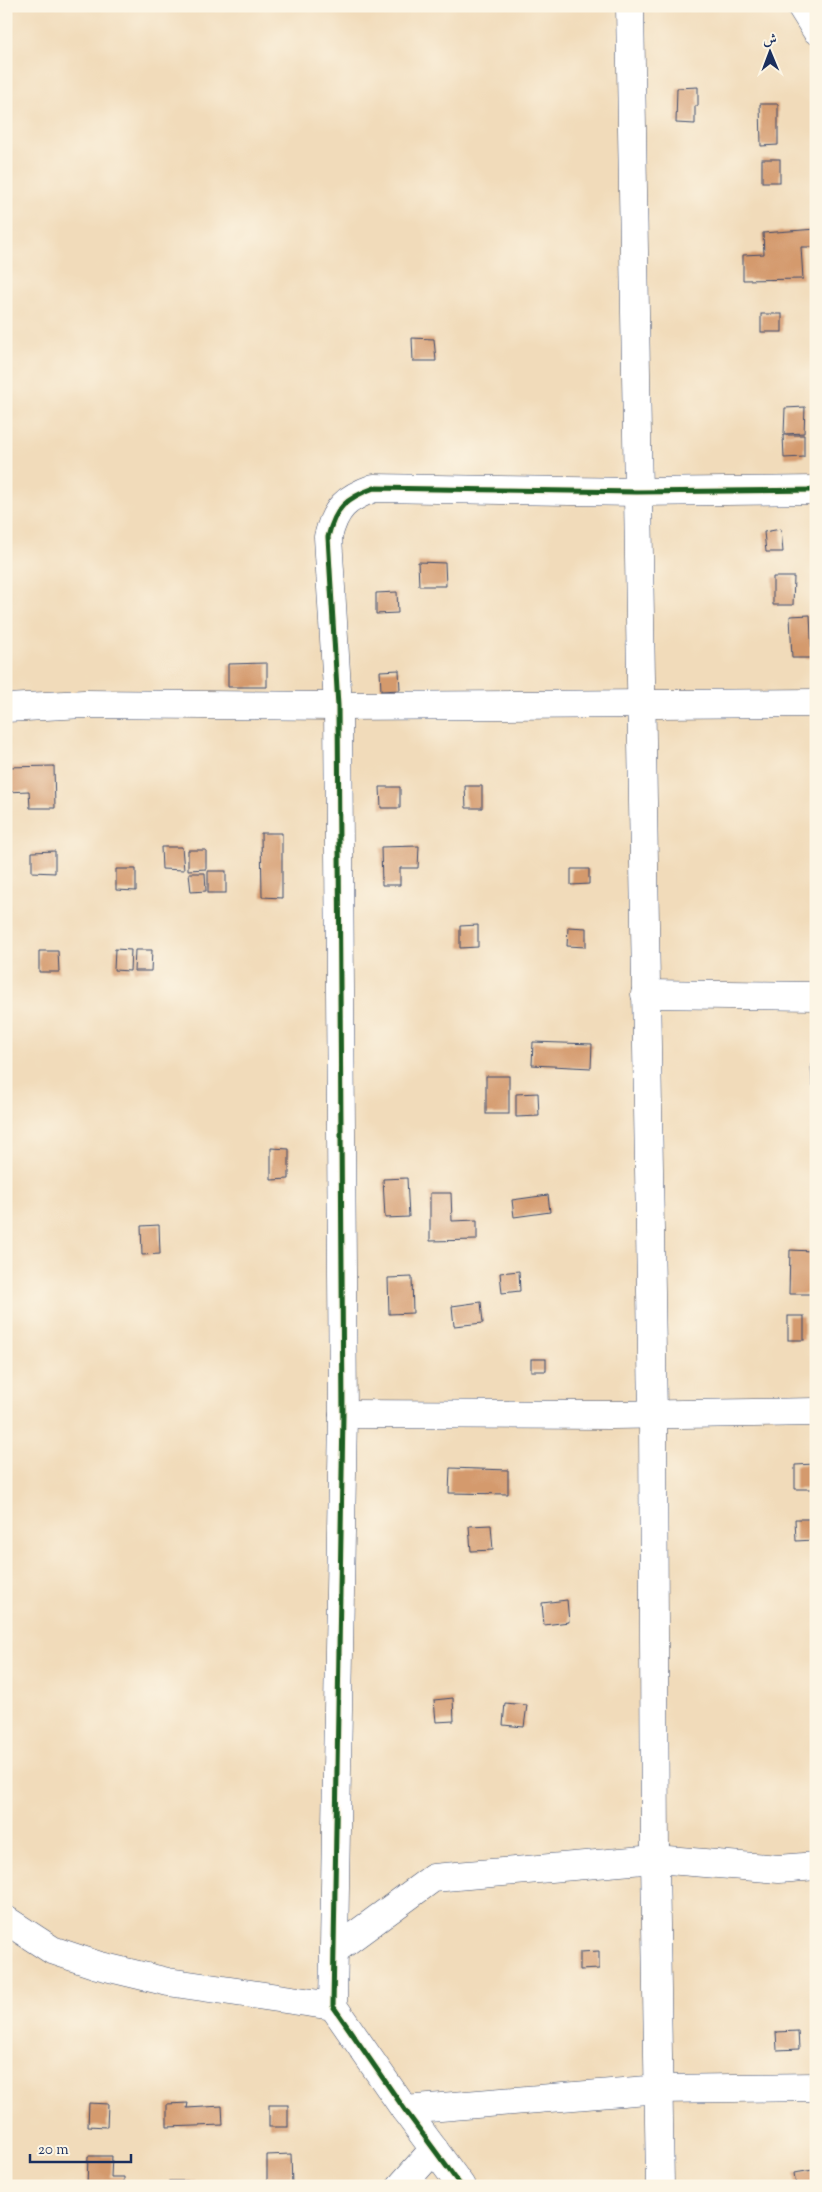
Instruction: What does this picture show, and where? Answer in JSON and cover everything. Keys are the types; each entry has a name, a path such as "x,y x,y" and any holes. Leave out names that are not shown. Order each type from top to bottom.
{"street":[{"path":"630,6 653,1414 654,1859 660,2186"},
{"path":"801,6 816,30"},
{"path":"461,2186 404,2110 333,2006 343,1414 338,706 328,537 332,520 343,505 357,494 374,488 637,492 816,490"},
{"path":"6,708 84,704 338,706 816,703"},
{"path":"646,994 816,996"},
{"path":"343,1414 816,1412"},
{"path":"335,1950 433,1878 654,1859 780,1869 816,1866"},
{"path":"6,1920 52,1950 97,1965 168,1982 333,2006"},
{"path":"404,2110 659,2089 816,2087"},
{"path":"401,2186 434,2149"}],"building":[{"path":"698,87 698,106 695,106 695,124 676,123 677,88"},
{"path":"760,104 778,104 778,145 761,146"},
{"path":"762,159 780,159 780,182 762,182"},
{"path":"816,229 816,247 801,247 803,279 743,280 743,255 764,254 763,233"},
{"path":"761,314 782,314 782,332 761,332"},
{"path":"412,338 434,339 436,361 413,361"},
{"path":"805,407 804,433 784,434 785,408"},
{"path":"783,435 804,435 804,457 784,458"},
{"path":"781,529 783,552 766,552 764,532"},
{"path":"418,562 445,563 446,586 419,586"},
{"path":"773,577 794,577 793,605 773,605"},
{"path":"397,592 398,613 376,614 376,593"},
{"path":"810,615 812,658 792,658 790,616"},
{"path":"267,663 267,687 228,687 228,664"},
{"path":"399,670 400,690 381,691 380,671"},
{"path":"54,766 55,808 30,808 29,791 6,792 6,767"},
{"path":"465,786 482,786 482,808 466,808"},
{"path":"380,787 400,787 400,808 381,808"},
{"path":"261,833 282,833 282,898 262,897"},
{"path":"419,846 418,868 400,868 400,885 382,885 381,847"},
{"path":"161,847 182,847 184,870 162,869"},
{"path":"188,850 206,850 206,869 188,870"},
{"path":"55,851 55,873 32,872 32,852"},
{"path":"116,869 136,869 136,891 116,890"},
{"path":"571,869 589,869 589,884 571,885"},
{"path":"208,871 226,871 226,893 208,893"},
{"path":"189,873 205,873 206,891 191,892"},
{"path":"478,925 478,947 460,948 460,926"},
{"path":"568,927 586,928 586,947 567,946"},
{"path":"115,949 131,950 130,971 114,970"},
{"path":"135,950 152,950 151,971 134,971"},
{"path":"39,951 58,951 59,972 39,972"},
{"path":"533,1042 592,1044 591,1068 532,1065"},
{"path":"811,1065 816,1065 816,1085 812,1085"},
{"path":"486,1076 509,1076 509,1114 486,1114"},
{"path":"538,1093 539,1116 516,1117 516,1094"},
{"path":"271,1148 289,1149 289,1179 271,1180"},
{"path":"407,1178 409,1217 385,1218 383,1179"},
{"path":"430,1193 451,1193 452,1221 477,1220 477,1240 430,1241"},
{"path":"548,1195 550,1212 514,1217 512,1200"},
{"path":"159,1225 160,1254 142,1255 141,1226"},
{"path":"790,1250 812,1251 812,1294 789,1294"},
{"path":"519,1271 520,1291 502,1293 500,1273"},
{"path":"412,1277 413,1313 389,1314 388,1278"},
{"path":"481,1302 483,1323 454,1326 452,1306"},
{"path":"788,1316 804,1316 804,1340 788,1340"},
{"path":"531,1359 546,1359 546,1371 531,1371"},
{"path":"815,1464 815,1489 795,1489 795,1465"},
{"path":"450,1468 508,1470 508,1494 449,1493"},
{"path":"795,1519 813,1519 814,1540 796,1541"},
{"path":"491,1525 493,1550 471,1551 469,1526"},
{"path":"567,1600 569,1622 544,1625 542,1603"},
{"path":"453,1698 454,1721 436,1722 434,1700"},
{"path":"505,1703 527,1705 524,1727 503,1725"},
{"path":"599,1951 599,1969 580,1970 580,1952"},
{"path":"798,2031 799,2049 777,2050 776,2032"},
{"path":"89,2103 108,2104 107,2127 88,2126"},
{"path":"188,2103 187,2108 222,2106 223,2125 167,2127 167,2104"},
{"path":"269,2105 288,2105 288,2127 269,2127"},
{"path":"291,2154 292,2186 267,2186 267,2155"},
{"path":"88,2156 112,2156 111,2177 124,2177 124,2186 87,2186"},
{"path":"813,2170 815,2186 796,2186 794,2173"},
{"path":"169,2181 207,2181 207,2186 169,2186"}],"cycle path":[{"path":"461,2186 405,2110 333,2006 343,1414 338,706 328,537 334,519 343,505 356,496 374,488 637,492 816,490"}]}
